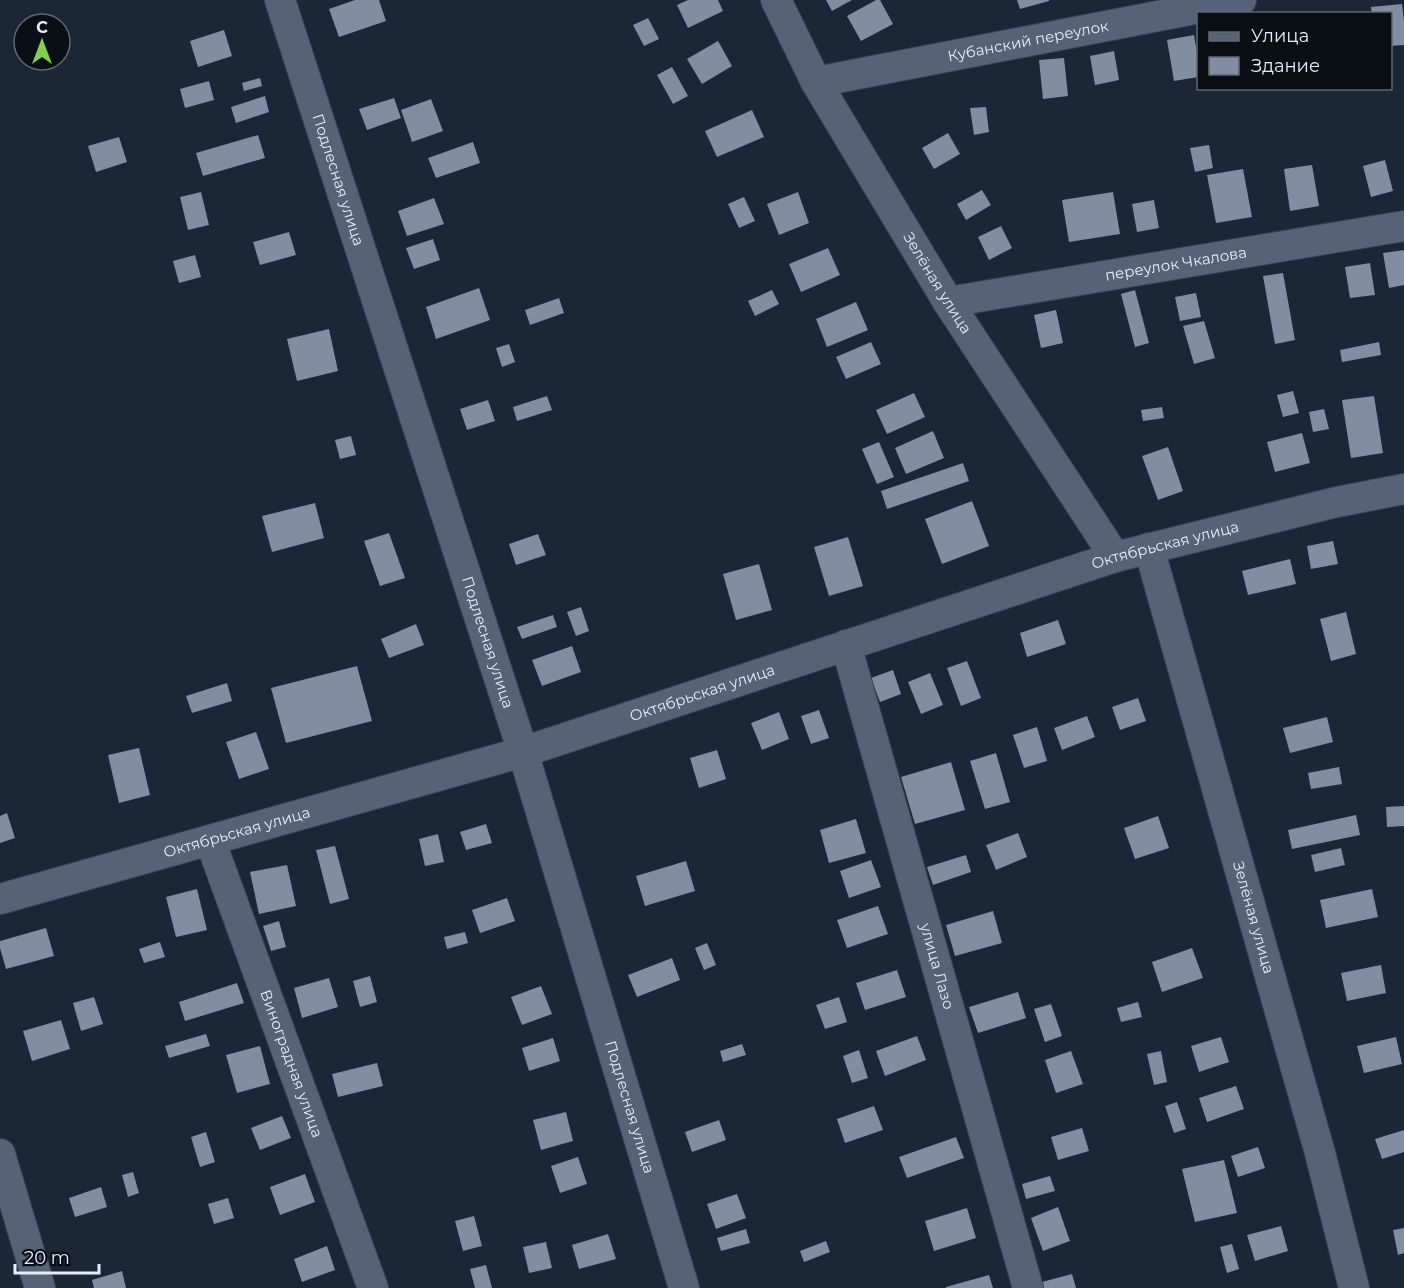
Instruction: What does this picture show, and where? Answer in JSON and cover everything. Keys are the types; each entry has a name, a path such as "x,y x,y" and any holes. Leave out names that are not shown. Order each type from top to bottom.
{"street":[{"name":"Подлесная улица","path":"280,0 523,752 684,1288"},
{"name":"Зелёная улица","path":"776,0 816,82 948,302 1115,557"},
{"name":"Кубанский переулок","path":"816,82 1241,0"},
{"name":"переулок Чкалова","path":"948,302 1404,225"},
{"name":"Октябрьская улица","path":"0,899 523,752 1115,557 1337,502 1404,489"},
{"name":"Зелёная улица","path":"1149,548 1320,1153 1354,1288"},
{"name":"улица Лазо","path":"846,645 1028,1288"},
{"name":"Виноградная улица","path":"210,840 373,1288"},
{"path":"0,1154 40,1288"}],"building":[{"path":"355,0 379,0 386,21 339,37 329,9"},
{"path":"688,0 718,0 723,11 688,28 677,5"},
{"path":"826,0 852,0 832,11"},
{"path":"880,0 893,24 861,41 847,16"},
{"path":"1017,0 1049,0 1049,1 1020,9"},
{"path":"1402,4 1404,45 1392,46 1392,12 1372,12 1371,7"},
{"path":"648,18 659,39 644,46 633,25"},
{"path":"224,30 232,56 198,67 190,41"},
{"path":"1194,35 1197,77 1174,81 1167,40"},
{"path":"718,41 732,66 702,84 687,59"},
{"path":"1114,51 1119,80 1095,85 1090,56"},
{"path":"1064,58 1068,96 1043,99 1039,60"},
{"path":"672,67 688,96 673,104 657,75"},
{"path":"260,78 262,86 244,91 242,83"},
{"path":"209,81 214,100 185,108 180,89"},
{"path":"265,96 269,112 236,123 231,107"},
{"path":"394,98 401,118 367,130 359,109"},
{"path":"431,99 443,131 412,142 401,110"},
{"path":"986,107 989,132 974,135 970,108"},
{"path":"752,110 764,137 717,157 705,131"},
{"path":"948,133 960,154 934,169 922,148"},
{"path":"258,135 265,158 203,176 196,153"},
{"path":"119,137 127,162 96,172 88,146"},
{"path":"473,142 480,163 436,178 428,158"},
{"path":"1209,145 1213,168 1195,172 1190,148"},
{"path":"1385,160 1393,191 1371,197 1363,166"},
{"path":"1312,165 1319,206 1290,211 1284,169"},
{"path":"1243,169 1252,217 1216,223 1207,175"},
{"path":"982,190 991,205 966,220 957,204"},
{"path":"201,192 209,225 188,230 180,197"},
{"path":"798,192 809,223 779,235 767,204"},
{"path":"1113,192 1120,234 1069,242 1062,200"},
{"path":"744,197 755,221 739,228 728,204"},
{"path":"434,198 444,224 407,236 398,211"},
{"path":"1154,200 1159,228 1137,232 1132,204"},
{"path":"1001,226 1012,248 989,260 978,237"},
{"path":"289,232 296,255 260,265 253,242"},
{"path":"433,239 440,260 414,269 406,248"},
{"path":"828,248 840,275 801,292 789,264"},
{"path":"1404,250 1404,285 1389,288 1383,253"},
{"path":"195,255 201,277 179,283 173,261"},
{"path":"1370,263 1375,295 1350,298 1345,267"},
{"path":"1283,273 1295,340 1275,344 1263,276"},
{"path":"479,288 490,320 436,339 426,307"},
{"path":"772,290 779,304 755,316 748,301"},
{"path":"1135,290 1149,343 1135,347 1121,294"},
{"path":"1196,293 1201,317 1180,321 1175,297"},
{"path":"559,298 564,313 530,325 525,310"},
{"path":"856,302 868,330 827,347 816,319"},
{"path":"1056,310 1063,343 1041,348 1034,315"},
{"path":"1204,321 1215,358 1194,364 1183,326"},
{"path":"329,329 338,371 297,381 287,339"},
{"path":"871,342 881,364 846,379 836,357"},
{"path":"1379,342 1381,355 1342,362 1340,350"},
{"path":"509,344 515,362 502,367 496,348"},
{"path":"1293,391 1299,413 1283,417 1277,395"},
{"path":"914,393 925,417 887,434 876,410"},
{"path":"547,396 552,410 517,421 513,407"},
{"path":"1374,396 1383,453 1351,458 1342,400"},
{"path":"488,400 495,421 467,430 460,409"},
{"path":"1162,407 1164,418 1143,421 1141,410"},
{"path":"1324,409 1329,429 1313,432 1309,412"},
{"path":"933,431 944,458 906,474 895,448"},
{"path":"1302,433 1310,463 1275,472 1267,442"},
{"path":"351,436 356,455 340,459 335,440"},
{"path":"879,442 894,477 877,484 862,449"},
{"path":"1168,447 1183,491 1158,500 1142,456"},
{"path":"963,463 969,481 887,509 881,491"},
{"path":"972,501 989,546 942,564 925,519"},
{"path":"315,503 324,538 272,552 262,516"},
{"path":"389,533 405,578 380,586 364,541"},
{"path":"538,534 546,555 516,565 509,544"},
{"path":"848,537 863,586 829,596 814,547"},
{"path":"1333,541 1338,564 1311,569 1307,546"},
{"path":"1290,559 1296,584 1248,595 1242,571"},
{"path":"759,564 772,610 736,620 723,574"},
{"path":"581,607 589,631 576,636 567,612"},
{"path":"1346,612 1356,654 1331,661 1320,619"},
{"path":"553,615 557,627 522,639 517,627"},
{"path":"1058,620 1066,644 1027,657 1020,633"},
{"path":"416,624 424,645 389,658 381,639"},
{"path":"572,646 581,672 542,686 532,660"},
{"path":"967,661 981,698 961,706 947,668"},
{"path":"357,666 372,721 286,743 271,688"},
{"path":"893,670 901,694 880,702 871,678"},
{"path":"930,673 943,705 921,714 908,682"},
{"path":"227,683 232,701 192,713 186,696"},
{"path":"1138,698 1146,721 1120,730 1112,707"},
{"path":"819,710 829,738 811,744 801,716"},
{"path":"779,712 789,739 762,750 751,723"},
{"path":"1087,716 1095,737 1062,750 1054,728"},
{"path":"1327,717 1333,742 1290,753 1283,728"},
{"path":"1037,727 1047,761 1024,768 1013,735"},
{"path":"256,732 269,769 239,779 226,742"},
{"path":"139,748 150,795 119,803 108,755"},
{"path":"717,750 726,779 699,788 690,758"},
{"path":"996,753 1010,802 985,809 970,761"},
{"path":"951,762 965,810 915,824 901,777"},
{"path":"1339,767 1342,784 1311,789 1308,773"},
{"path":"1404,806 1404,826 1387,827 1386,807"},
{"path":"7,813 15,838 0,843 0,816"},
{"path":"1356,815 1360,835 1292,849 1288,830"},
{"path":"1158,816 1169,848 1135,859 1124,828"},
{"path":"856,819 866,853 829,863 820,830"},
{"path":"486,824 492,843 466,850 460,832"},
{"path":"1018,833 1027,857 996,870 986,845"},
{"path":"438,834 444,862 425,866 419,839"},
{"path":"335,846 349,899 330,904 316,850"},
{"path":"1341,848 1345,865 1315,872 1311,855"},
{"path":"966,855 971,872 933,885 927,867"},
{"path":"871,860 881,887 849,898 840,871"},
{"path":"686,861 695,891 645,906 636,876"},
{"path":"287,865 296,906 259,914 250,872"},
{"path":"197,889 207,930 176,937 166,897"},
{"path":"1372,889 1378,917 1326,928 1320,900"},
{"path":"507,898 515,921 480,933 472,910"},
{"path":"878,906 888,934 847,948 837,920"},
{"path":"993,911 1002,943 955,956 946,925"},
{"path":"279,921 286,947 271,951 263,926"},
{"path":"46,928 54,956 6,969 0,941"},
{"path":"465,932 468,943 447,949 444,937"},
{"path":"160,942 165,957 144,963 139,949"},
{"path":"707,943 716,965 704,970 695,948"},
{"path":"1192,948 1203,978 1162,992 1152,962"},
{"path":"672,958 680,980 637,997 628,975"},
{"path":"1381,965 1386,993 1347,1001 1341,973"},
{"path":"897,970 906,997 865,1010 856,983"},
{"path":"370,976 377,1002 360,1007 353,981"},
{"path":"329,978 338,1007 302,1018 294,988"},
{"path":"237,983 244,1003 185,1021 179,1002"},
{"path":"541,986 552,1014 522,1025 511,997"},
{"path":"1018,992 1026,1018 978,1033 969,1007"},
{"path":"94,997 103,1024 81,1031 73,1003"},
{"path":"839,997 847,1022 825,1029 816,1005"},
{"path":"1138,1002 1142,1017 1121,1022 1117,1008"},
{"path":"1051,1004 1062,1036 1045,1042 1034,1009"},
{"path":"61,1020 70,1049 32,1061 23,1031"},
{"path":"206,1034 210,1046 169,1058 165,1046"},
{"path":"917,1036 926,1060 885,1076 876,1051"},
{"path":"1221,1037 1229,1062 1199,1072 1191,1046"},
{"path":"1396,1037 1402,1064 1364,1073 1357,1046"},
{"path":"553,1038 560,1061 529,1071 522,1048"},
{"path":"742,1044 746,1055 723,1062 720,1051"},
{"path":"260,1046 270,1084 237,1093 226,1055"},
{"path":"859,1050 868,1078 852,1083 843,1056"},
{"path":"1071,1051 1083,1084 1056,1093 1045,1060"},
{"path":"1161,1051 1167,1082 1154,1085 1147,1054"},
{"path":"377,1063 383,1086 338,1097 332,1074"},
{"path":"1236,1086 1244,1109 1207,1122 1199,1098"},
{"path":"1177,1102 1186,1129 1174,1133 1165,1106"},
{"path":"874,1106 883,1130 845,1143 837,1119"},
{"path":"566,1112 573,1141 541,1150 533,1120"},
{"path":"282,1116 291,1138 260,1150 251,1128"},
{"path":"719,1120 726,1140 692,1152 685,1132"},
{"path":"1082,1128 1089,1151 1058,1160 1051,1137"},
{"path":"1404,1130 1404,1152 1382,1159 1375,1139"},
{"path":"206,1132 215,1162 200,1167 191,1137"},
{"path":"956,1137 964,1158 907,1178 899,1157"},
{"path":"1258,1147 1265,1168 1238,1177 1231,1156"},
{"path":"578,1157 587,1184 560,1193 551,1166"},
{"path":"1224,1160 1237,1213 1195,1222 1182,1169"},
{"path":"133,1172 139,1193 128,1197 122,1175"},
{"path":"305,1174 315,1202 280,1215 270,1187"},
{"path":"1050,1176 1055,1191 1026,1199 1022,1184"},
{"path":"101,1187 107,1207 75,1217 69,1198"},
{"path":"737,1194 746,1218 716,1229 707,1204"},
{"path":"228,1198 234,1218 214,1224 208,1204"},
{"path":"1058,1207 1070,1241 1043,1251 1031,1218"},
{"path":"967,1208 976,1238 934,1251 925,1221"},
{"path":"474,1216 482,1246 463,1251 455,1221"},
{"path":"1281,1226 1288,1251 1255,1261 1247,1235"},
{"path":"1404,1228 1404,1253 1398,1255 1393,1230"},
{"path":"746,1229 750,1243 721,1251 717,1238"},
{"path":"608,1234 616,1259 579,1269 572,1245"},
{"path":"826,1241 830,1252 804,1262 800,1251"},
{"path":"546,1242 552,1268 529,1273 523,1247"},
{"path":"1232,1244 1239,1269 1227,1273 1220,1247"},
{"path":"327,1246 335,1270 302,1282 294,1259"},
{"path":"486,1265 492,1288 475,1288 470,1269"},
{"path":"122,1271 126,1288 94,1288 92,1280"},
{"path":"1072,1274 1076,1288 1043,1288 1042,1282"},
{"path":"989,1275 993,1288 946,1288 946,1287"}]}
